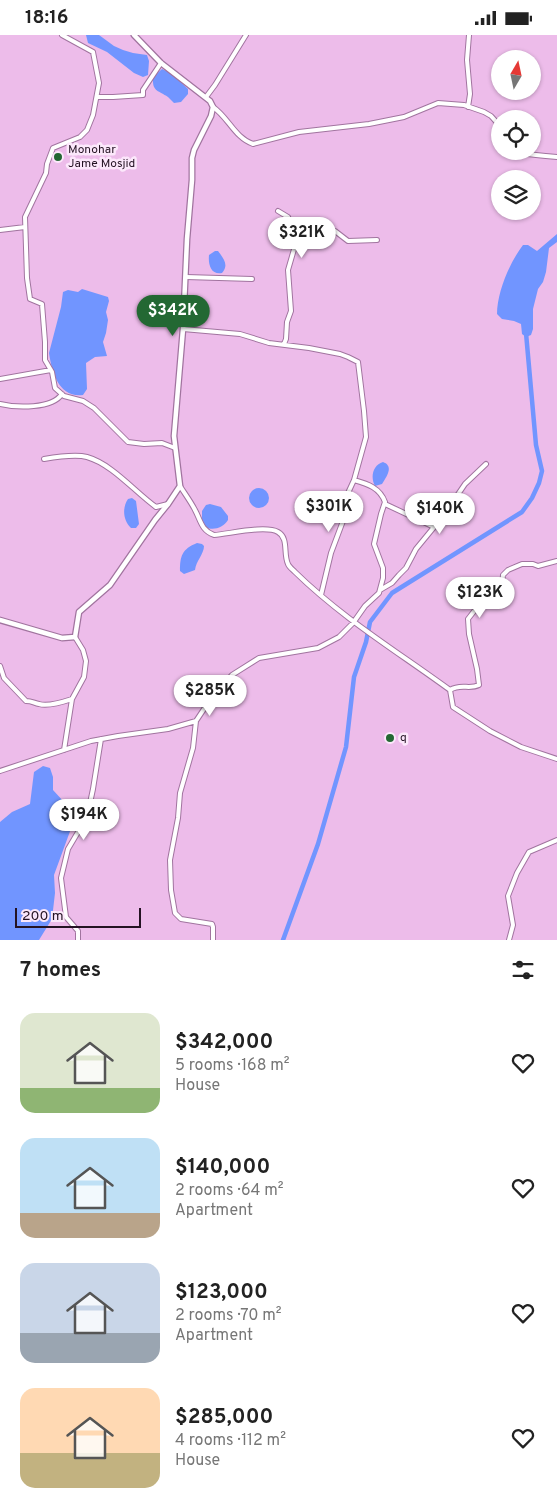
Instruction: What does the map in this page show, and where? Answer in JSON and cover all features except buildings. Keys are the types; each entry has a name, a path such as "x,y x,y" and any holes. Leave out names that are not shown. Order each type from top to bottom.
{"street":[{"path":"62,35 93,52 99,83 88,130 80,137 53,148 46,173 25,217 27,278 30,299 42,304 46,342 45,360 51,370 55,388 62,394 83,401 94,408 128,442 144,444 162,443 175,448"},
{"path":"134,35 161,63 206,97 240,135 253,144 299,132 369,124 404,117 438,103 451,103 468,107 491,116"},
{"path":"206,97 246,35"},
{"path":"468,35 467,60 470,94 468,107"},
{"path":"97,97 143,95 143,90 161,63"},
{"path":"213,107 211,116 192,157 183,329 174,436 180,486 207,533 214,535 258,529 280,533 289,566 353,623 450,690 453,707 521,747 557,759"},
{"path":"541,155 557,157"},
{"path":"278,211 288,217 297,239 288,270 291,311 287,322 284,344"},
{"path":"0,230 25,227"},
{"path":"297,239 311,233 329,229 335,231 348,241 377,240"},
{"path":"186,277 252,279"},
{"path":"183,329 240,334 269,343 340,354 358,362 366,437 344,507 344,521 331,553 321,595"},
{"path":"0,379 51,370"},
{"path":"0,404 40,405 56,401 62,394"},
{"path":"44,459 85,457 105,465 156,507 168,504"},
{"path":"380,590 392,583 406,568 416,549 444,515 465,484 486,464"},
{"path":"213,940 212,924 181,919 175,913 171,890 170,860 178,818 180,793 193,748 196,721 210,700 232,675 259,658 318,648 339,637 353,623 365,606 379,593 383,578 383,568 374,543 385,502 383,494 377,489 354,480"},
{"path":"64,750 72,699 84,677 86,661 75,637 80,612 110,585 154,520 180,486"},
{"path":"384,504 434,527"},
{"path":"450,690 457,686 475,687 479,685 468,619 475,610 498,591 502,585 503,575 508,570 522,564 538,566 557,561"},
{"path":"0,620 62,637 75,637"},
{"path":"0,666 4,678 26,701 46,705 72,699"},
{"path":"0,771 101,739 168,729 196,721"},
{"path":"78,940 78,931 66,917 61,878 68,849 87,817 94,789 101,739"},
{"path":"509,940 513,925 508,896 517,873 528,852 557,841"}],"water":[{"path":"86,35 99,35 123,50 147,55 149,61 148,75 143,77 134,73 107,52 88,43"},
{"path":"162,69 171,73 188,89 188,94 181,102 174,103 155,88 153,77"},
{"path":"557,234 557,242 549,248 546,272 543,282 538,289 533,309 533,329 531,335 526,337 522,334 521,324 502,319 497,314 499,296 513,260 523,245 528,245 537,251"},
{"path":"218,251 225,262 222,273 213,271 210,266 209,255"},
{"path":"82,289 108,297 109,301 106,312 108,320 103,342 107,356 95,357 86,363 87,389 83,395 75,395 68,393 58,383 49,353 63,292 68,290 78,292"},
{"path":"383,462 389,469 386,478 382,484 375,486 373,472"},
{"path":"259,488 266,491 269,498 266,505 259,508 252,505 249,498 252,491"},
{"path":"132,498 136,501 139,524 136,528 131,528 128,525 124,514 128,499"},
{"path":"210,504 221,507 228,516 226,523 218,528 211,529 205,527 202,521 202,511 206,505"},
{"path":"197,543 204,546 203,552 195,570 184,574 180,571 183,554 188,548"},
{"path":"43,766 50,768 53,777 53,790 76,815 54,875 55,893 52,919 39,940 0,940 0,822 12,812 30,804 34,772"}],"waterway":[{"path":"283,940 318,844 346,747 354,677 366,642 370,622 392,593 522,512 532,498 539,483 542,471 536,445 526,333"}],"place":[{"name":"Monohar Jame Mosjid","path":"58,157"},
{"name":"q","path":"390,738"}]}
